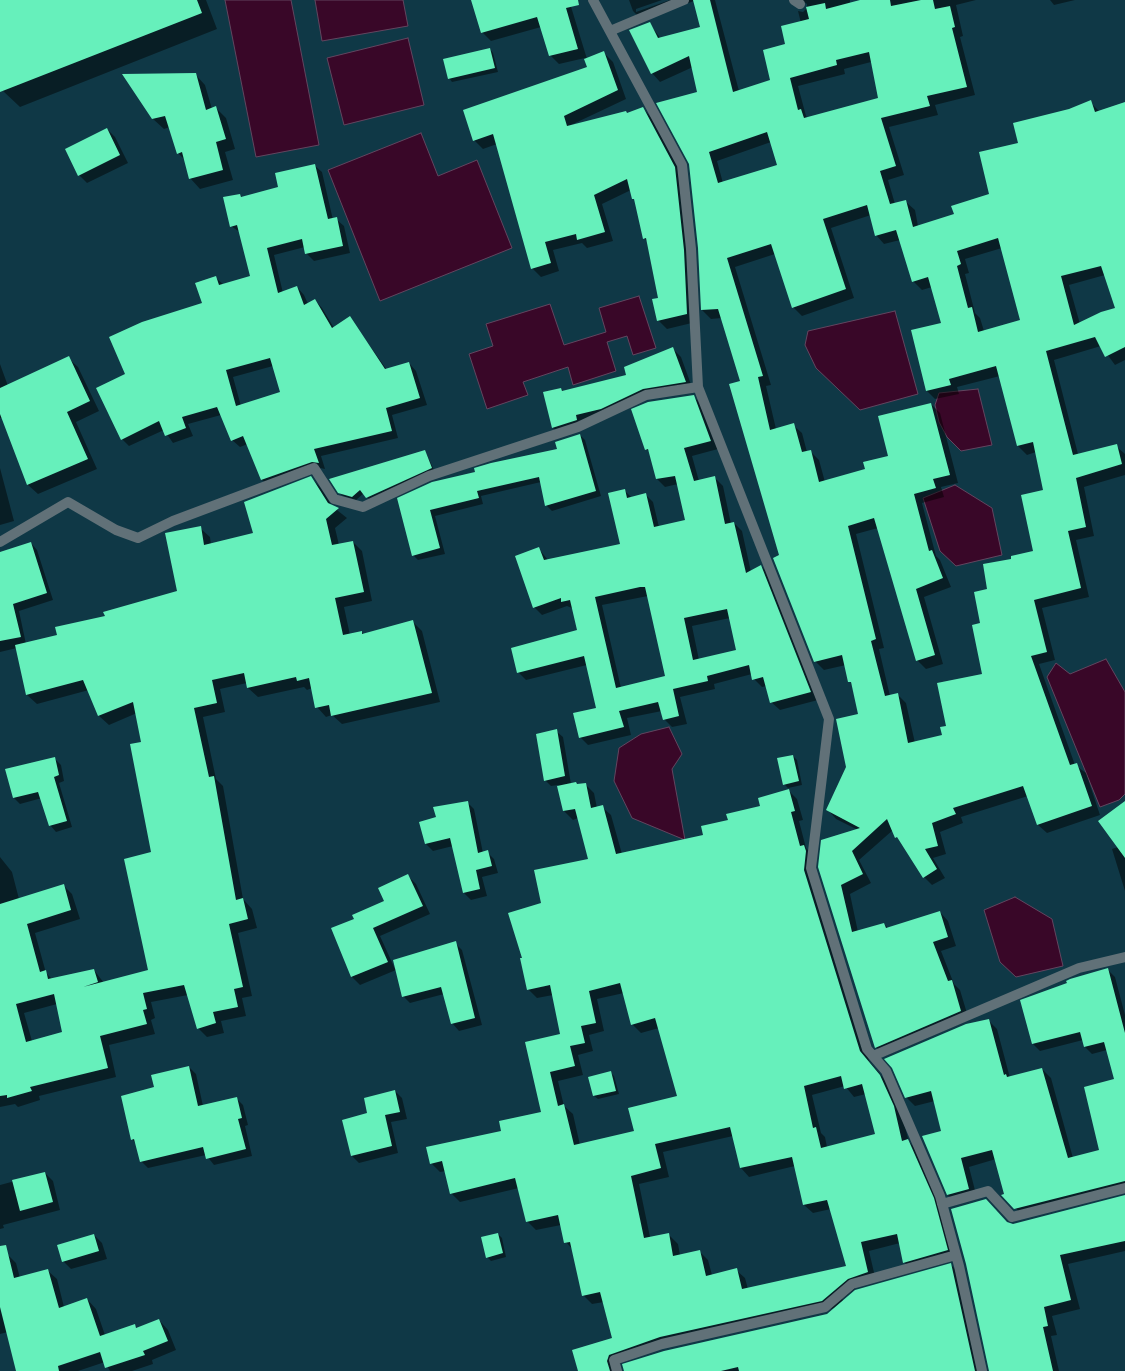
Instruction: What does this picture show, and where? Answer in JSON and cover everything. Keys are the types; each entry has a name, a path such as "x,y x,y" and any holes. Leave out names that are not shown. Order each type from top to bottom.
{"street":[{"path":"593,0 682,165 692,249 698,388 828,719 811,868 867,1049 886,1071 942,1204 956,1255 982,1371"},
{"path":"610,31 684,0"},
{"path":"0,542 68,502 116,530 138,538 173,521 314,468 334,499 363,507 429,476 578,426 646,395 698,388"},
{"path":"873,1056 1079,968 1125,957"},
{"path":"942,1204 988,1191 1012,1217 1125,1188"},
{"path":"617,1371 614,1360 662,1344 825,1307 852,1284 956,1255"}],"shaded area":[{"path":"225,0 291,0 319,145 256,157"},
{"path":"315,0 403,0 408,26 322,41"},
{"path":"408,38 424,105 344,125 327,58"},
{"path":"421,133 438,176 477,160 512,248 380,301 328,170"},
{"path":"639,296 656,348 633,355 627,336 607,342 616,371 573,385 568,367 523,382 528,395 487,409 469,354 493,346 486,324 550,304 564,345 606,332 599,308"},
{"path":"895,311 918,394 860,410 816,368 805,345 808,331"},
{"path":"978,389 992,445 961,451 947,437 939,422 935,405 939,393"},
{"path":"955,485 992,508 1002,555 956,566 940,551 923,498"},
{"path":"1106,659 1125,692 1125,794 1119,800 1100,807 1047,677 1056,663 1070,674"},
{"path":"669,727 682,754 672,769 685,840 632,818 614,781 619,748 641,734"},
{"path":"1015,897 1052,919 1063,966 1016,977 1000,962 984,910"}],"building":[{"path":"0,0 197,0 202,13 0,92"},
{"path":"471,0 578,0 579,5 566,8 578,49 549,56 537,17 481,33"},
{"path":"693,0 710,0 733,92 770,80 763,50 785,44 781,26 809,19 806,7 825,3 826,9 860,0 890,0 891,6 921,0 933,0 935,9 950,6 955,27 952,28 967,87 927,96 930,106 881,118 896,166 880,171 890,204 906,200 913,227 954,214 951,206 989,194 979,152 1018,143 1013,123 1069,109 1091,100 1095,112 1125,102 1125,347 1105,357 1095,337 1046,351 1073,455 1117,444 1122,464 1076,478 1086,527 1068,531 1081,588 1034,600 1047,652 1031,656 1070,765 1077,763 1092,806 1037,825 1023,786 953,808 956,814 932,823 938,846 925,849 937,869 923,878 897,837 895,838 887,819 852,851 863,874 841,885 852,932 884,923 886,928 940,911 948,937 933,942 948,981 952,980 961,1011 875,1048 818,867 821,840 860,828 826,810 846,767 836,719 858,714 851,682 848,682 842,655 814,662 773,558 779,555 729,384 740,381 718,309 701,310 698,248 689,164 656,103 697,92 689,56 651,74 629,30 650,22 658,38 700,27","holes":["869,52 878,98 804,118 801,109 798,110 790,78 837,65 836,60","767,132 777,165 718,183 709,152","867,205 875,236 896,230 912,282 928,277 941,323 911,330 926,391 951,385 949,379 996,366 1017,446 1033,442 1043,490 1021,495 1033,551 1011,556 1011,559 983,564 987,589 974,592 980,623 972,625 982,674 937,683 946,726 940,727 942,735 908,743 898,693 885,696 871,641 876,639 848,526 874,518 916,661 935,655 916,589 943,578 932,550 929,551 914,494 936,488 933,479 950,475 931,403 878,416 888,456 863,462 865,469 819,482 811,450 802,452 794,423 770,430 758,377 763,376 727,258 771,244 792,308 846,289 823,219","998,238 1020,320 978,332 972,307 968,308 957,266 961,264 957,251","1101,266 1115,308 1101,312 1074,325 1061,276"]},
{"path":"490,48 495,68 448,79 443,59"},
{"path":"604,51 618,90 564,116 567,126 626,111 627,113 643,107 675,167 684,250 687,314 657,321 652,299 658,298 646,238 643,239 634,199 632,199 627,179 594,195 605,232 577,240 576,234 545,242 551,263 531,269 493,134 473,141 463,110 587,67 584,59"},
{"path":"196,73 206,110 216,106 226,139 216,142 223,170 189,179 182,152 177,154 165,116 152,119 122,74"},
{"path":"107,128 120,155 78,176 65,149"},
{"path":"315,164 328,219 337,217 343,246 305,254 302,239 267,248 278,293 297,286 304,305 315,299 332,328 350,316 385,369 409,362 420,398 386,408 392,431 314,449 319,463 312,462 261,480 243,436 231,441 217,407 182,417 186,428 165,436 159,421 121,440 96,388 125,374 109,337 142,322 202,303 195,283 216,276 219,285 250,276 237,225 230,227 223,197 240,194 241,197 278,187 275,173","holes":["270,358 280,392 236,406 226,370"]},
{"path":"673,347 686,382 643,389 601,409 576,415 577,420 552,428 543,392 561,388 562,391 626,375 624,367"},
{"path":"69,356 90,401 67,412 88,459 27,485 0,414 0,388"},
{"path":"694,395 711,441 684,448 694,481 715,476 725,524 734,522 746,573 761,565 811,692 770,703 763,677 752,680 749,665 707,676 708,681 673,689 679,716 663,720 658,702 619,711 624,727 579,738 573,713 596,708 584,656 517,673 511,648 577,630 570,600 561,602 561,598 533,608 515,556 539,547 544,560 620,544 608,493 625,489 627,498 646,493 654,527 685,520 675,476 656,479 648,449 645,450 631,409 648,402","holes":["645,587 665,676 616,688 595,597","727,609 736,650 693,660 684,618"]},
{"path":"580,434 596,491 545,506 539,477 477,491 479,498 430,510 440,548 412,556 397,498 432,482 475,472 474,468 557,449 555,442"},
{"path":"425,450 432,468 366,498 360,490 352,497 338,493 329,479"},
{"path":"311,476 328,503 339,508 326,519 332,545 353,541 364,592 335,598 343,635 362,631 362,634 413,620 432,693 331,716 329,705 315,708 309,678 297,681 296,677 247,688 244,673 212,680 217,703 194,708 209,777 214,776 236,900 243,898 248,919 229,924 243,987 234,989 238,1007 213,1012 216,1023 197,1029 184,985 143,993 147,1009 143,1010 147,1024 100,1036 108,1068 30,1087 32,1091 7,1098 7,1095 0,1096 0,904 64,884 71,910 27,924 40,972 46,970 48,979 94,969 98,982 83,987 148,970 124,859 151,852 130,744 141,742 133,702 98,716 83,680 26,695 15,645 57,635 55,627 105,616 103,612 177,591 165,533 201,526 204,545 253,533 244,502","holes":["54,994 62,1032 26,1042 16,1004"]},
{"path":"31,542 47,593 13,604 21,637 0,641 0,552"},
{"path":"557,729 565,776 544,781 536,734"},
{"path":"793,755 799,781 783,785 777,758"},
{"path":"55,757 59,775 54,777 67,821 49,826 38,792 13,798 5,769"},
{"path":"576,782 577,784 586,783 591,808 603,805 616,854 703,835 701,826 728,820 726,814 760,806 758,798 789,789 795,811 791,812 800,846 804,845 806,851 804,870 860,1051 880,1075 894,1106 902,1141 908,1139 934,1198 948,1250 903,1263 897,1234 861,1242 868,1272 848,1279 822,1301 660,1337 609,1355 607,1361 610,1371 578,1371 572,1350 612,1338 600,1292 582,1296 570,1242 564,1243 558,1215 526,1222 515,1178 450,1194 442,1161 430,1164 426,1147 501,1131 499,1121 541,1112 525,1042 560,1034 550,985 527,990 520,958 522,958 508,913 541,903 534,870 588,859 575,809 563,811 557,786","holes":["620,983 631,1025 655,1018 677,1096 628,1108 634,1131 574,1145 564,1104 558,1106 550,1072 575,1066 570,1046 585,1043 581,1026 596,1023 589,991","841,1076 844,1089 862,1084 875,1134 821,1148 816,1127 813,1128 804,1086","730,1127 740,1168 792,1157 803,1205 827,1200 846,1266 742,1289 737,1268 706,1276 700,1250 673,1256 669,1233 644,1238 631,1176 661,1168 655,1144"]},
{"path":"468,801 478,853 488,850 492,866 476,870 480,889 463,893 450,838 425,844 419,822 436,817 433,807"},
{"path":"1125,801 1125,858 1098,821"},
{"path":"408,874 423,906 373,928 388,962 351,977 331,928 354,919 352,915 384,901 378,888"},
{"path":"456,941 475,1018 451,1024 441,987 402,997 393,960"},
{"path":"1108,968 1125,1033 1125,1181 1014,1209 1001,1195 1004,1194 992,1150 961,1158 969,1189 947,1195 922,1136 941,1131 931,1091 905,1098 892,1068 884,1059 966,1024 989,1019 1004,1075 1006,1074 1007,1077 1042,1068 1068,1158 1099,1150 1084,1087 1114,1079 1104,1042 1084,1047 1080,1032 1032,1044 1020,1000 1067,983 1066,981 1070,979"},
{"path":"189,1066 198,1106 237,1097 242,1118 238,1119 246,1149 206,1159 203,1147 140,1162 134,1139 131,1140 121,1096 154,1087 151,1075"},
{"path":"611,1071 616,1091 593,1096 588,1077"},
{"path":"395,1090 400,1112 385,1115 392,1146 351,1156 342,1120 367,1113 364,1098"},
{"path":"45,1172 53,1202 20,1211 12,1180"},
{"path":"1125,1195 1125,1241 1060,1255 1071,1300 1044,1307 1048,1326 1043,1327 1053,1371 989,1371 966,1264 951,1209 986,1199 1007,1222 1013,1224"},
{"path":"498,1233 503,1253 486,1258 481,1237"},
{"path":"94,1234 99,1251 62,1262 57,1245"},
{"path":"6,1245 14,1278 48,1269 59,1308 87,1298 100,1336 135,1324 136,1328 159,1319 168,1341 143,1351 145,1355 105,1368 100,1352 58,1366 59,1371 16,1371 0,1307 0,1246"},
{"path":"951,1263 975,1371 739,1371 738,1367 721,1371 624,1371 622,1364 664,1351 827,1314 855,1290"}]}
